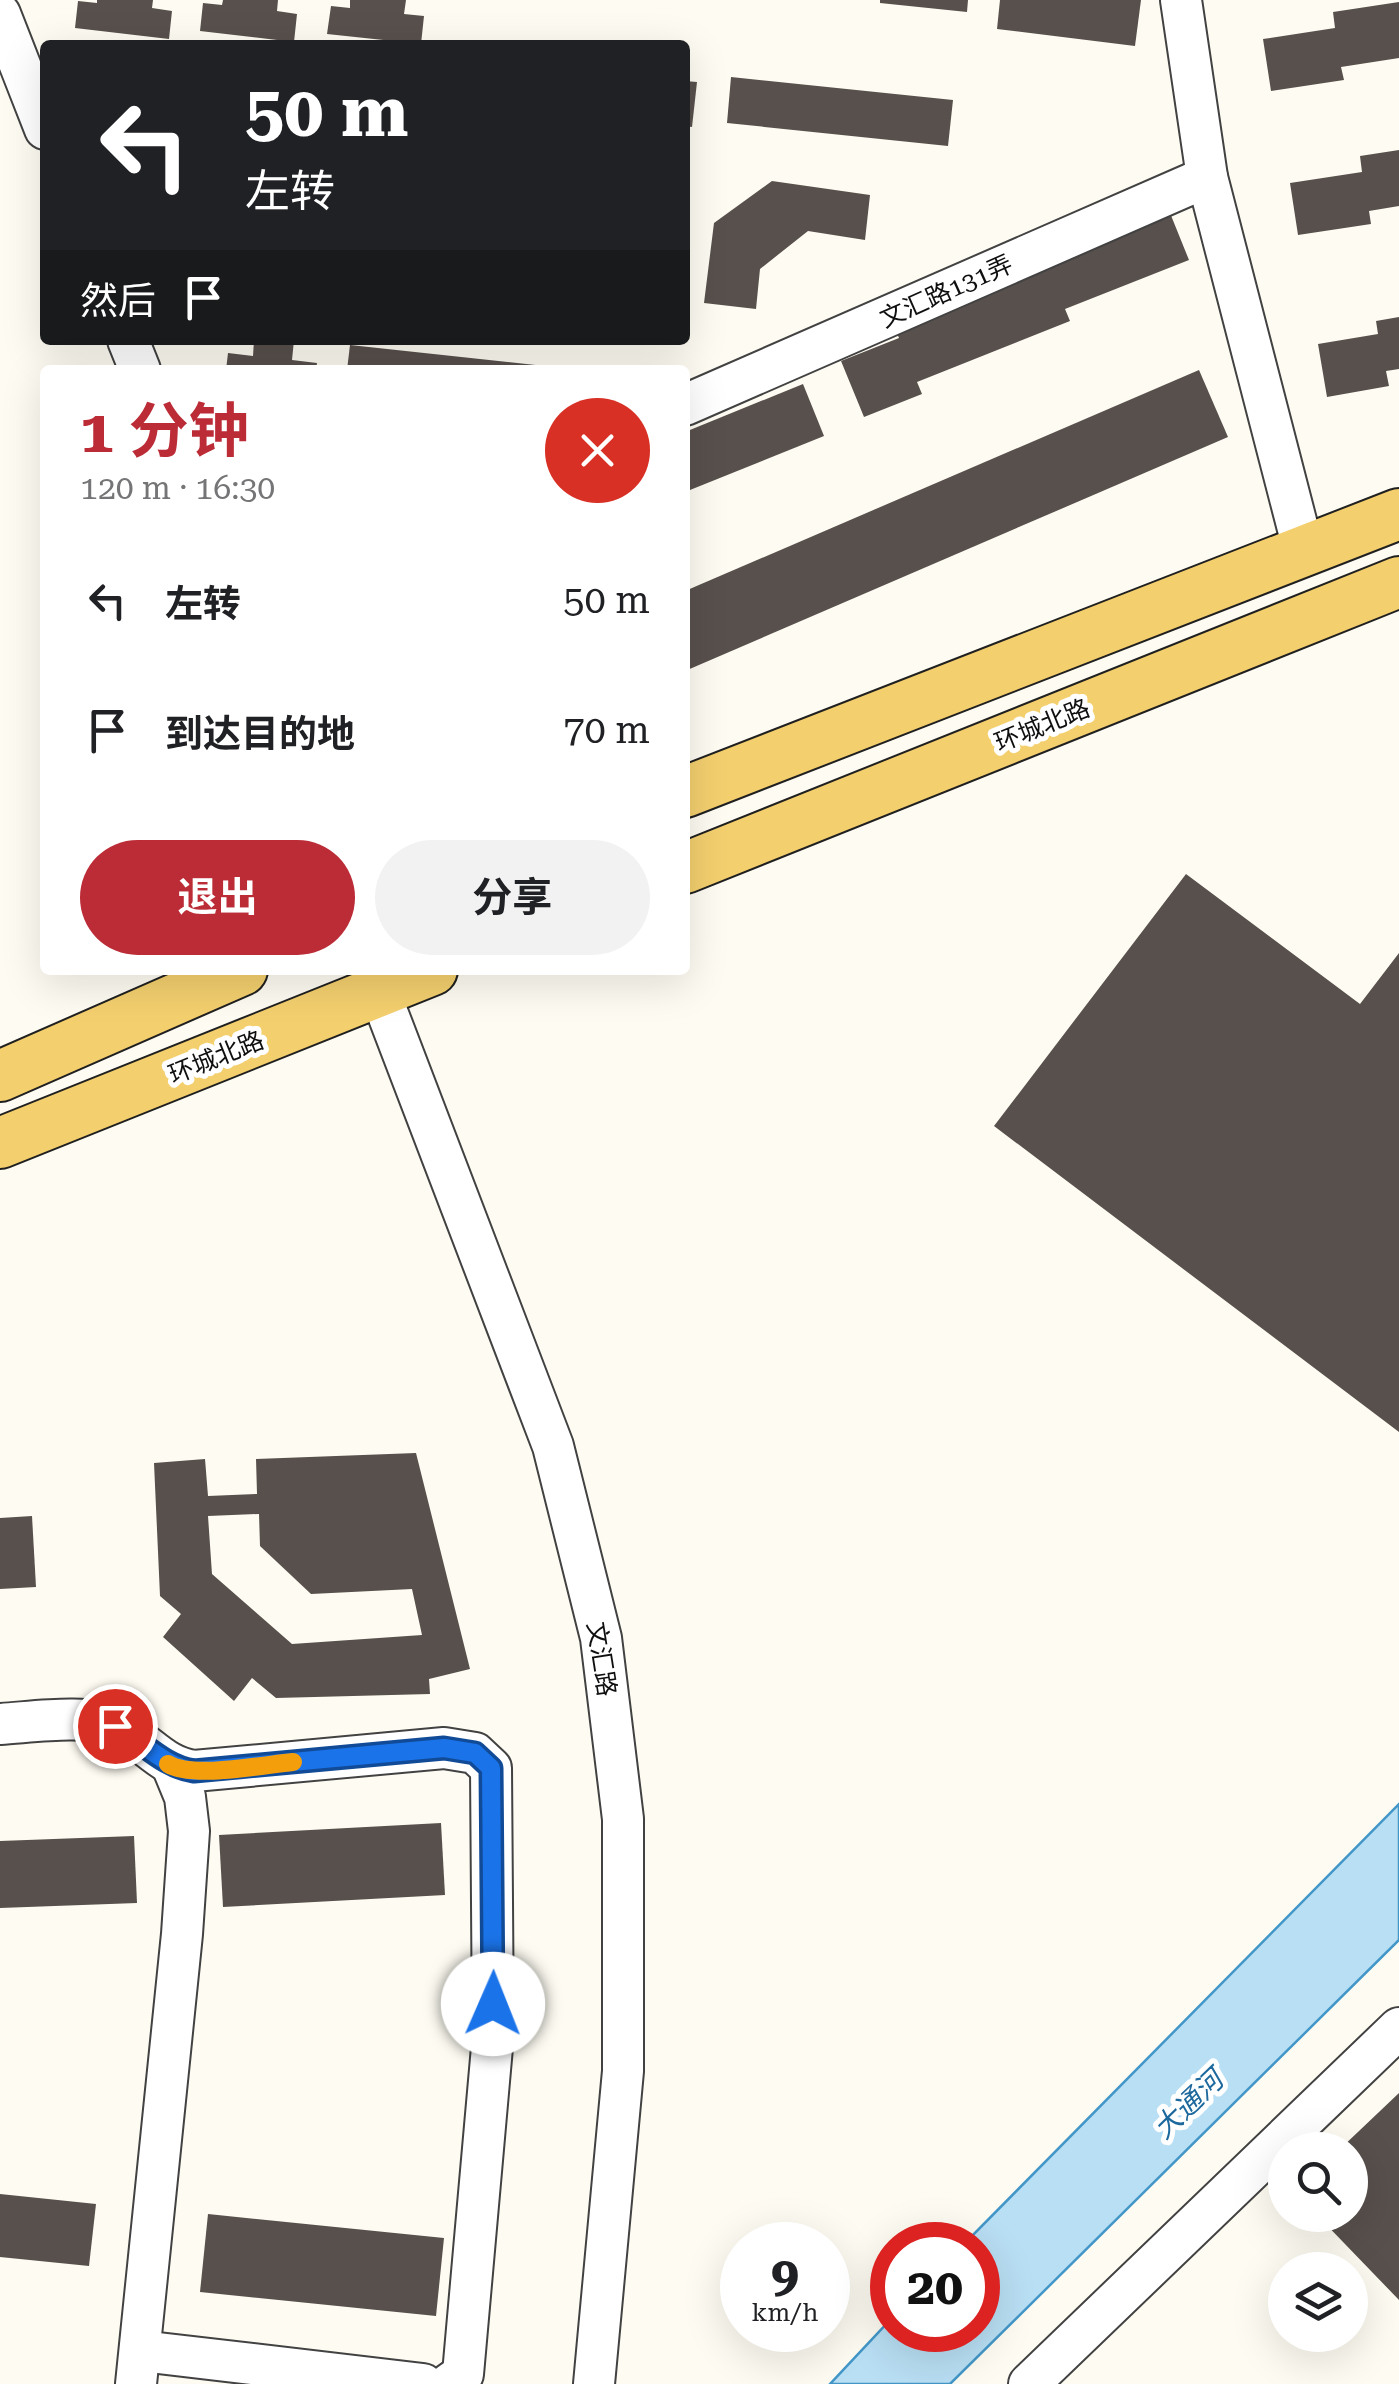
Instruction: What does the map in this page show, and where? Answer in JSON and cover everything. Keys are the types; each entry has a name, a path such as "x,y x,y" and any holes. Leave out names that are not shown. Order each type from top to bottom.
{"main road":[{"path":"690,790 1399,514"},
{"name":"环城北路","path":"690,866 1399,582"},
{"path":"0,1076 231,975"},
{"name":"环城北路","path":"0,1143 375,981 406,975"}],"street":[{"path":"1181,0 1207,176 1304,552"},
{"path":"0,14 40,115"},
{"name":"文汇路131弄","path":"690,403 1207,176"},
{"name":"文汇路","path":"375,981 553,1446 601,1638 623,1818 623,2071 594,2384"},
{"path":"0,1724 69,1720 115,1726 144,1743 173,1768 185,1797 189,1831 182,1934 138,2368 424,2384"},
{"path":"173,1768 194,1771 444,1748 475,1753 491,1768 492,2036 463,2374 449,2384"},
{"path":"1029,2384 1399,2028"}],"water":[{"name":"大通河","path":"1399,1804 1399,1940 1000,2335 1000,2222 986,2222"},
{"path":"870,2341 870,2352 982,2352 950,2384 830,2384"}],"building":[{"path":"153,0 152,8 172,11 169,39 75,28 78,1"},
{"path":"223,0 278,0 277,11 297,14 294,40 200,31 203,3 222,5"},
{"path":"350,0 406,0 404,14 424,16 421,40 327,34 331,6 350,8"},
{"path":"880,0 968,0 967,12"},
{"path":"1000,0 1141,0 1135,46 997,29"},
{"path":"1399,2 1399,58 1341,67 1344,80 1271,91 1263,39 1335,28 1333,12"},
{"path":"731,77 953,100 948,146 727,123"},
{"path":"690,81 697,82 690,127"},
{"path":"1399,150 1399,206 1369,211 1371,224 1298,235 1290,183 1362,172 1360,156"},
{"path":"772,181 870,195 865,240 808,231 760,269 756,309 704,303 714,223"},
{"path":"1168,208 1189,260 1065,309 1070,321 917,382 922,394 864,417 841,361 899,338 896,331 1050,269 1045,258"},
{"path":"1399,317 1399,369 1386,371 1389,386 1327,397 1318,344 1378,334 1376,321"},
{"path":"254,345 294,345 292,360 317,363 227,365 228,353 253,356"},
{"path":"350,345 535,365 348,365"},
{"path":"1199,370 1228,437 690,669 690,589"},
{"path":"803,384 824,436 690,490 690,430"},
{"path":"1186,874 1360,1004 1399,953 1399,1432 994,1126"},
{"path":"416,1453 470,1669 429,1679 430,1694 276,1698 252,1678 234,1701 163,1637 181,1614 160,1596 154,1463 205,1459 208,1496 257,1494 256,1459","holes":["259,1514 260,1546 311,1594 412,1589 422,1635 292,1644 212,1574 208,1516"]},
{"path":"32,1516 36,1587 0,1589 0,1518"},
{"path":"441,1823 445,1895 223,1907 219,1835"},
{"path":"134,1836 137,1903 0,1908 0,1841"},
{"path":"1399,2093 1399,2300 1368,2268 1368,2252 1353,2252 1333,2232 1368,2232 1368,2132 1358,2132"},
{"path":"0,2194 96,2204 89,2266 0,2257"},
{"path":"208,2214 444,2238 436,2316 200,2292"}],"slow traffic":[{"path":"168,1764 194,1771 293,1762"}],"route":[{"path":"115,1726 144,1743 173,1768 194,1771 444,1748 475,1753 491,1768 493,2004"}]}
